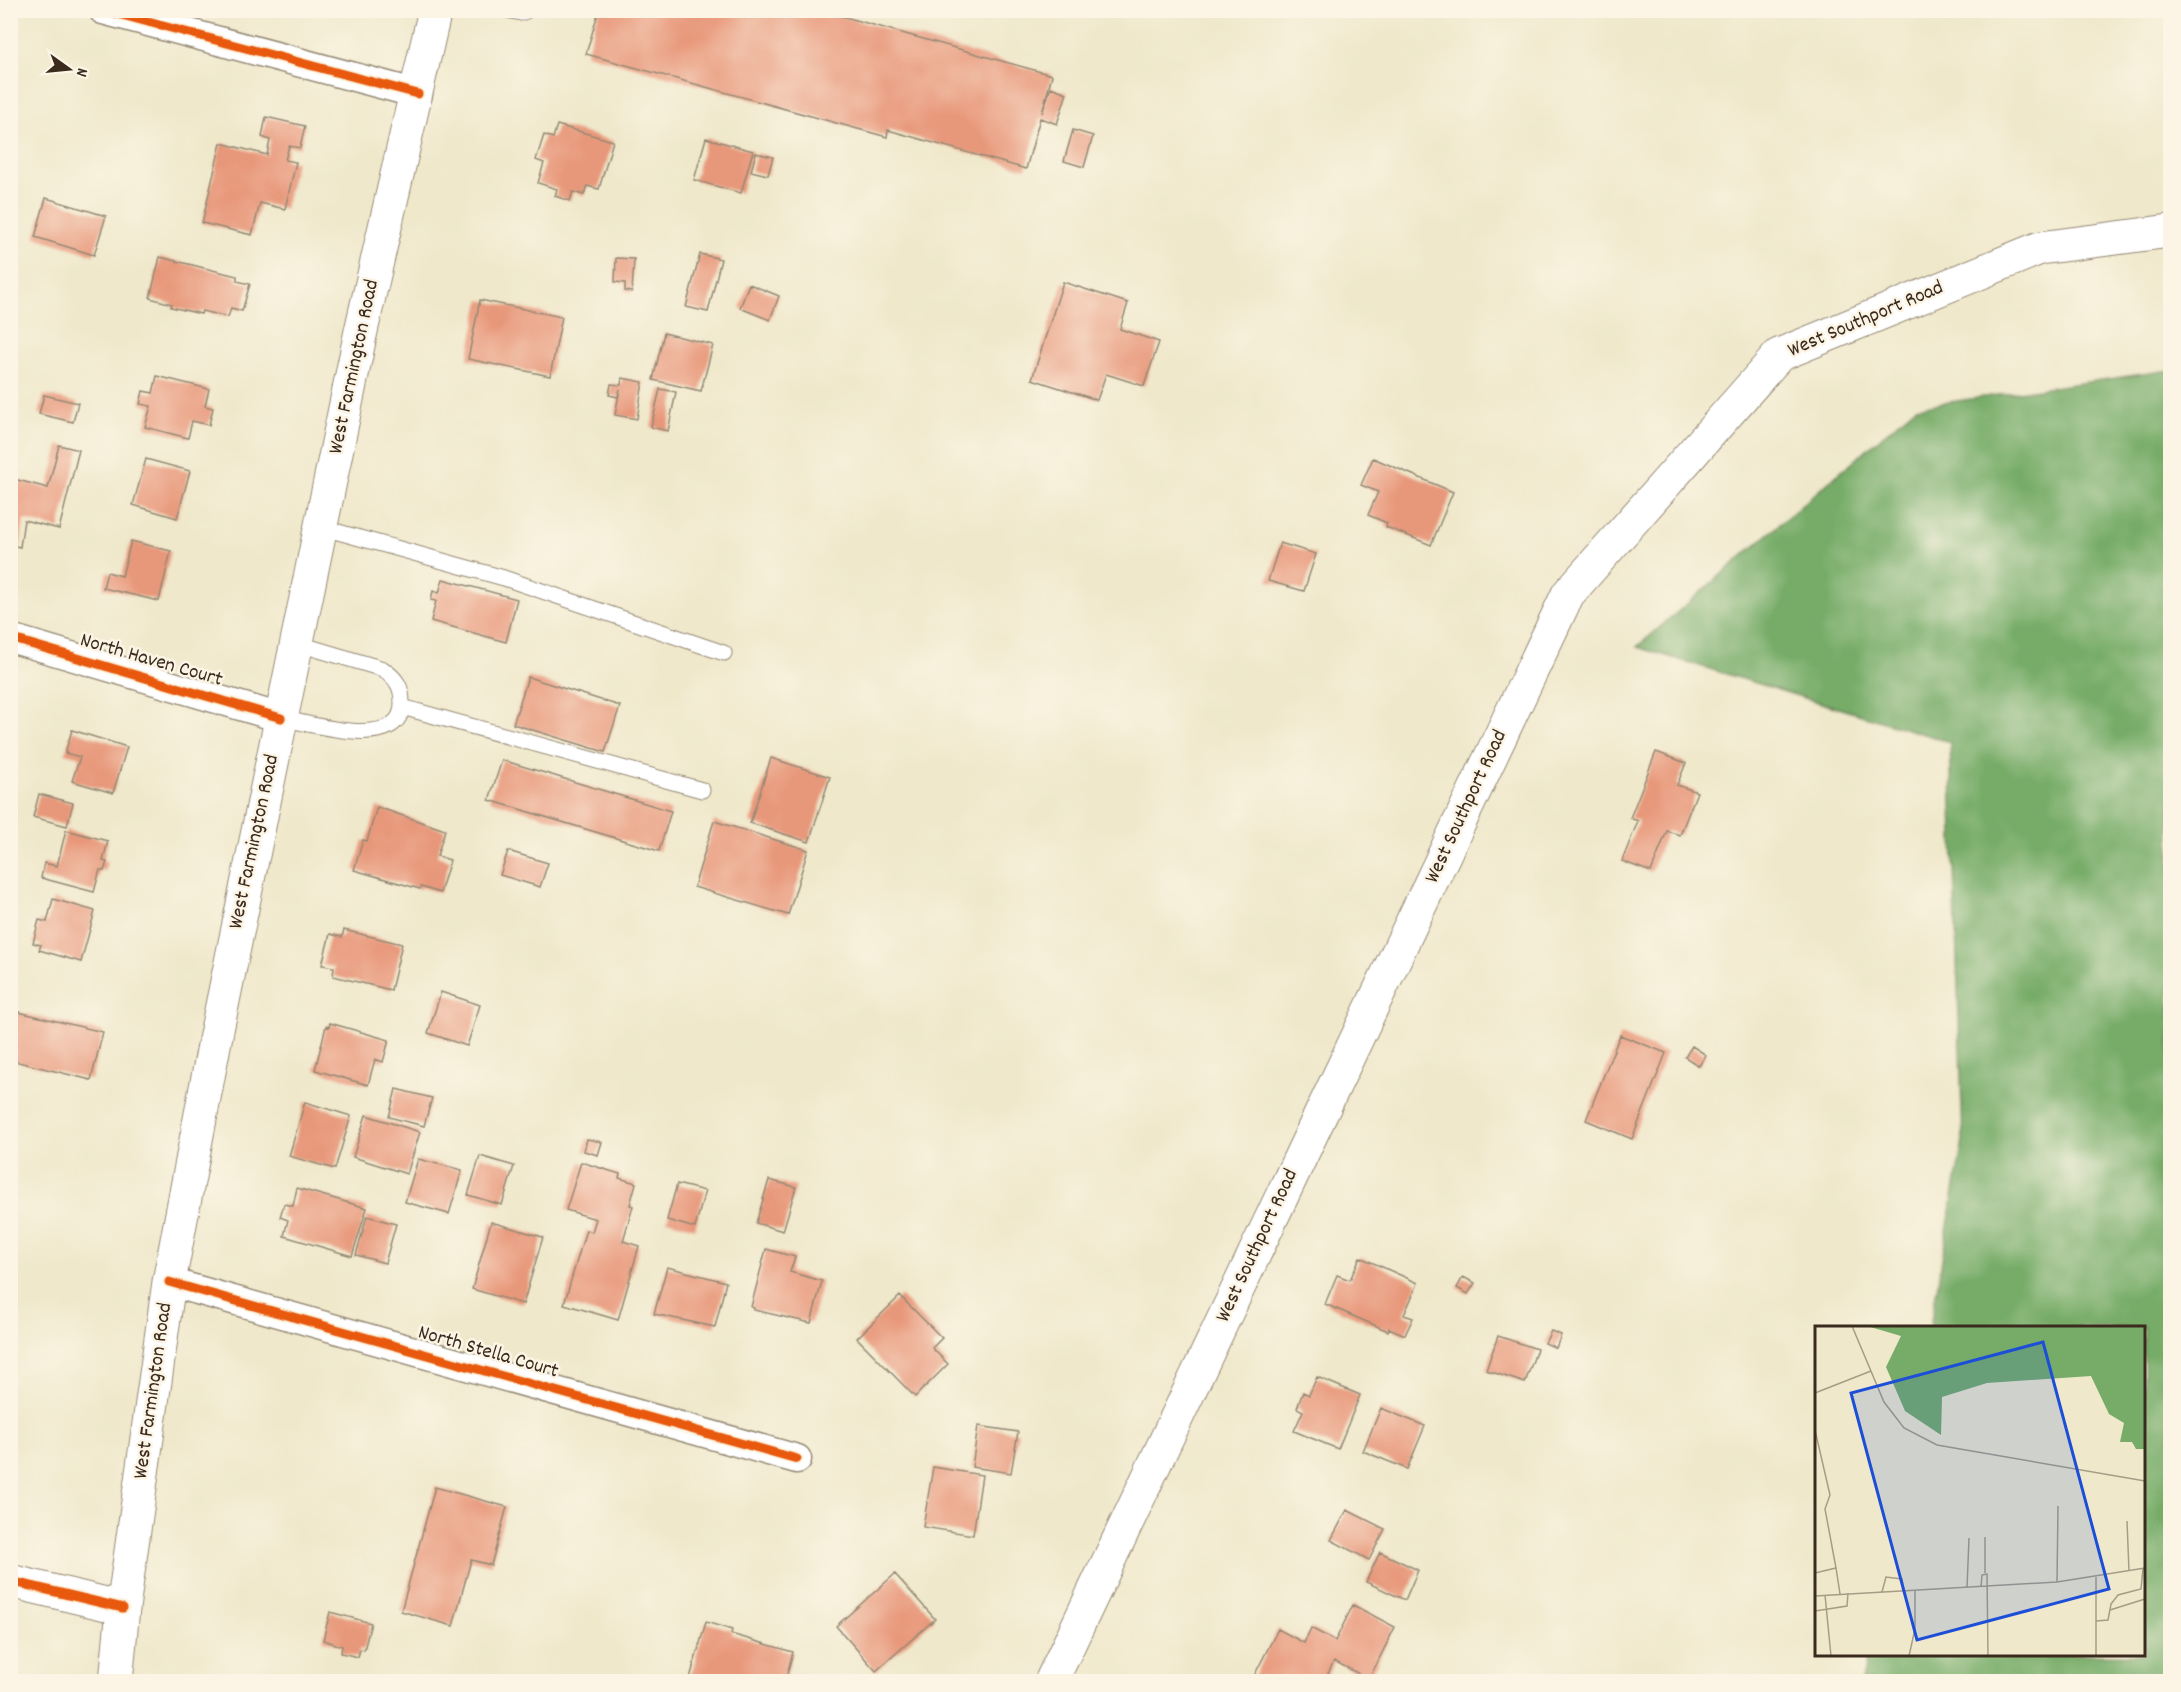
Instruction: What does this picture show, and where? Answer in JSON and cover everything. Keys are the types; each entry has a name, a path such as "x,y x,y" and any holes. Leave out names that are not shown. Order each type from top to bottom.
{"main road":[{"name":"West Farmington Road","path":"116,1682 123,1608 169,1282 216,1035 361,331 418,94 435,10"},
{"name":"West Southport Road","path":"1051,1682 1568,594 1779,356 2040,248 2170,231"},
{"path":"10,1581 123,1608"}],"street":[{"path":"103,10 418,94"},
{"name":"North Haven Court","path":"10,638 281,718"},
{"name":"North Stella Court","path":"169,1282 797,1459"}],"lane":[{"path":"507,10 521,13 528,10"},
{"path":"320,527 504,578 724,653"},
{"path":"281,718 365,733 384,730 394,724 402,708 401,688 394,677 383,669 296,643"},
{"path":"402,708 702,790"}],"green space":[{"path":"2170,370 2170,1681 1862,1681 1868,1656 2145,1656 2145,1326 1930,1326 1963,1141 1950,742 1637,647 1916,407"}],"building":[{"path":"599,10 820,10 1052,75 1042,113 1051,87 1067,93 1057,124 1040,118 1026,169 888,130 887,137 586,54"},
{"path":"266,117 305,126 300,148 289,146 285,160 296,162 285,209 260,203 252,235 202,223 221,143 267,155 270,140 262,137"},
{"path":"557,125 613,141 599,189 587,186 584,195 573,192 570,201 555,196 557,189 538,183 544,163 536,160 544,135 553,138"},
{"path":"1073,130 1093,136 1084,167 1064,161"},
{"path":"706,138 753,151 741,193 694,180"},
{"path":"756,153 773,157 768,175 751,171"},
{"path":"46,198 106,216 94,255 35,237"},
{"path":"700,254 721,259 708,312 686,307"},
{"path":"160,257 237,276 237,281 250,284 242,311 231,308 228,317 202,311 201,314 171,307 172,304 150,298"},
{"path":"616,258 634,259 632,292 625,291 625,283 615,282"},
{"path":"1063,282 1128,303 1120,329 1159,342 1144,386 1106,374 1097,400 1032,379"},
{"path":"749,284 779,296 770,320 740,308"},
{"path":"480,300 562,317 550,376 468,359"},
{"path":"664,333 713,345 701,391 653,380"},
{"path":"157,376 209,389 205,406 213,408 209,425 192,421 188,438 145,427 151,406 140,404 143,391 153,393"},
{"path":"622,378 643,382 637,419 615,415 620,389 618,397 609,395 611,384 621,385"},
{"path":"660,389 676,392 668,431 651,427"},
{"path":"44,395 78,403 73,422 39,414"},
{"path":"59,445 79,450 59,529 24,520 20,547 10,545 10,478 48,488"},
{"path":"1373,458 1453,492 1431,545 1386,527 1387,523 1368,515 1378,492 1361,485"},
{"path":"146,459 190,471 177,518 133,505"},
{"path":"131,541 171,551 159,601 103,588 107,572 122,576"},
{"path":"1280,543 1316,554 1304,591 1268,581"},
{"path":"443,579 517,599 506,642 431,621 436,601 431,600 433,591 439,593"},
{"path":"528,677 620,706 605,752 513,724"},
{"path":"72,730 127,747 113,793 72,781 80,757 65,753"},
{"path":"1656,752 1686,763 1677,785 1697,792 1680,835 1667,831 1651,872 1622,861 1638,821 1630,818"},
{"path":"771,758 830,777 809,842 750,823"},
{"path":"502,760 671,811 659,851 489,800"},
{"path":"39,794 73,803 67,826 33,817"},
{"path":"377,807 445,830 437,856 450,860 440,893 354,870 363,840 367,841"},
{"path":"714,821 808,850 788,915 694,887"},
{"path":"66,830 108,841 103,861 107,862 104,871 100,870 94,892 41,878 44,863 57,866"},
{"path":"508,851 548,863 540,887 500,875"},
{"path":"53,899 95,911 81,962 39,950 41,945 33,943 39,920 47,922"},
{"path":"344,930 402,944 391,990 333,976 334,967 322,965 330,934 342,937"},
{"path":"441,992 480,1005 467,1046 428,1033"},
{"path":"10,1010 103,1032 91,1080 10,1060"},
{"path":"330,1023 389,1040 383,1062 375,1059 368,1085 315,1070 326,1026 329,1027"},
{"path":"1620,1035 1666,1053 1632,1139 1586,1120"},
{"path":"1692,1046 1706,1055 1699,1066 1685,1057"},
{"path":"396,1089 432,1098 424,1126 389,1117"},
{"path":"305,1102 351,1116 335,1169 289,1156"},
{"path":"366,1115 420,1132 407,1174 353,1157"},
{"path":"587,1139 602,1142 598,1155 584,1151"},
{"path":"480,1156 514,1166 502,1205 468,1195"},
{"path":"418,1159 462,1170 449,1214 405,1202"},
{"path":"581,1162 620,1174 619,1178 636,1183 630,1205 633,1206 623,1241 639,1246 618,1320 564,1304 586,1230 592,1232 596,1219 566,1210"},
{"path":"769,1180 796,1187 783,1231 756,1223"},
{"path":"677,1184 705,1191 695,1228 667,1220"},
{"path":"297,1188 367,1208 352,1256 284,1236 288,1220 280,1217 284,1204 293,1206"},
{"path":"367,1216 396,1224 385,1263 356,1255"},
{"path":"491,1222 543,1237 523,1304 472,1289"},
{"path":"766,1249 795,1257 790,1272 822,1281 811,1323 754,1310 751,1307"},
{"path":"1360,1257 1418,1283 1404,1315 1413,1318 1405,1335 1389,1328 1388,1331 1325,1304 1337,1275 1350,1280"},
{"path":"667,1267 726,1282 715,1327 654,1314"},
{"path":"1463,1277 1475,1283 1468,1294 1457,1288"},
{"path":"900,1296 942,1338 932,1348 948,1364 915,1397 857,1338"},
{"path":"1551,1331 1561,1335 1556,1348 1545,1343"},
{"path":"1498,1336 1537,1349 1525,1383 1486,1370"},
{"path":"1317,1377 1360,1395 1338,1449 1294,1431 1303,1411 1297,1408 1303,1392 1309,1395"},
{"path":"1381,1408 1425,1426 1407,1469 1363,1451"},
{"path":"978,1426 1018,1432 1011,1473 972,1467"},
{"path":"933,1467 982,1475 973,1535 923,1527"},
{"path":"435,1487 507,1507 491,1565 471,1560 453,1626 401,1611"},
{"path":"1347,1510 1385,1529 1369,1560 1331,1540"},
{"path":"1380,1552 1418,1570 1405,1600 1366,1582"},
{"path":"895,1574 935,1619 876,1671 836,1626"},
{"path":"1353,1605 1395,1627 1369,1679 1334,1661 1324,1682 1251,1682 1278,1629 1304,1643 1311,1628 1335,1641"},
{"path":"330,1612 371,1623 364,1650 360,1649 358,1657 341,1653 342,1646 323,1640"},
{"path":"706,1622 732,1630 731,1634 793,1652 785,1682 703,1682 690,1678"}],"cycle path":[{"path":"103,10 418,94"},
{"path":"10,638 281,718"},
{"path":"169,1282 797,1459"},
{"path":"10,1581 123,1608"}]}
